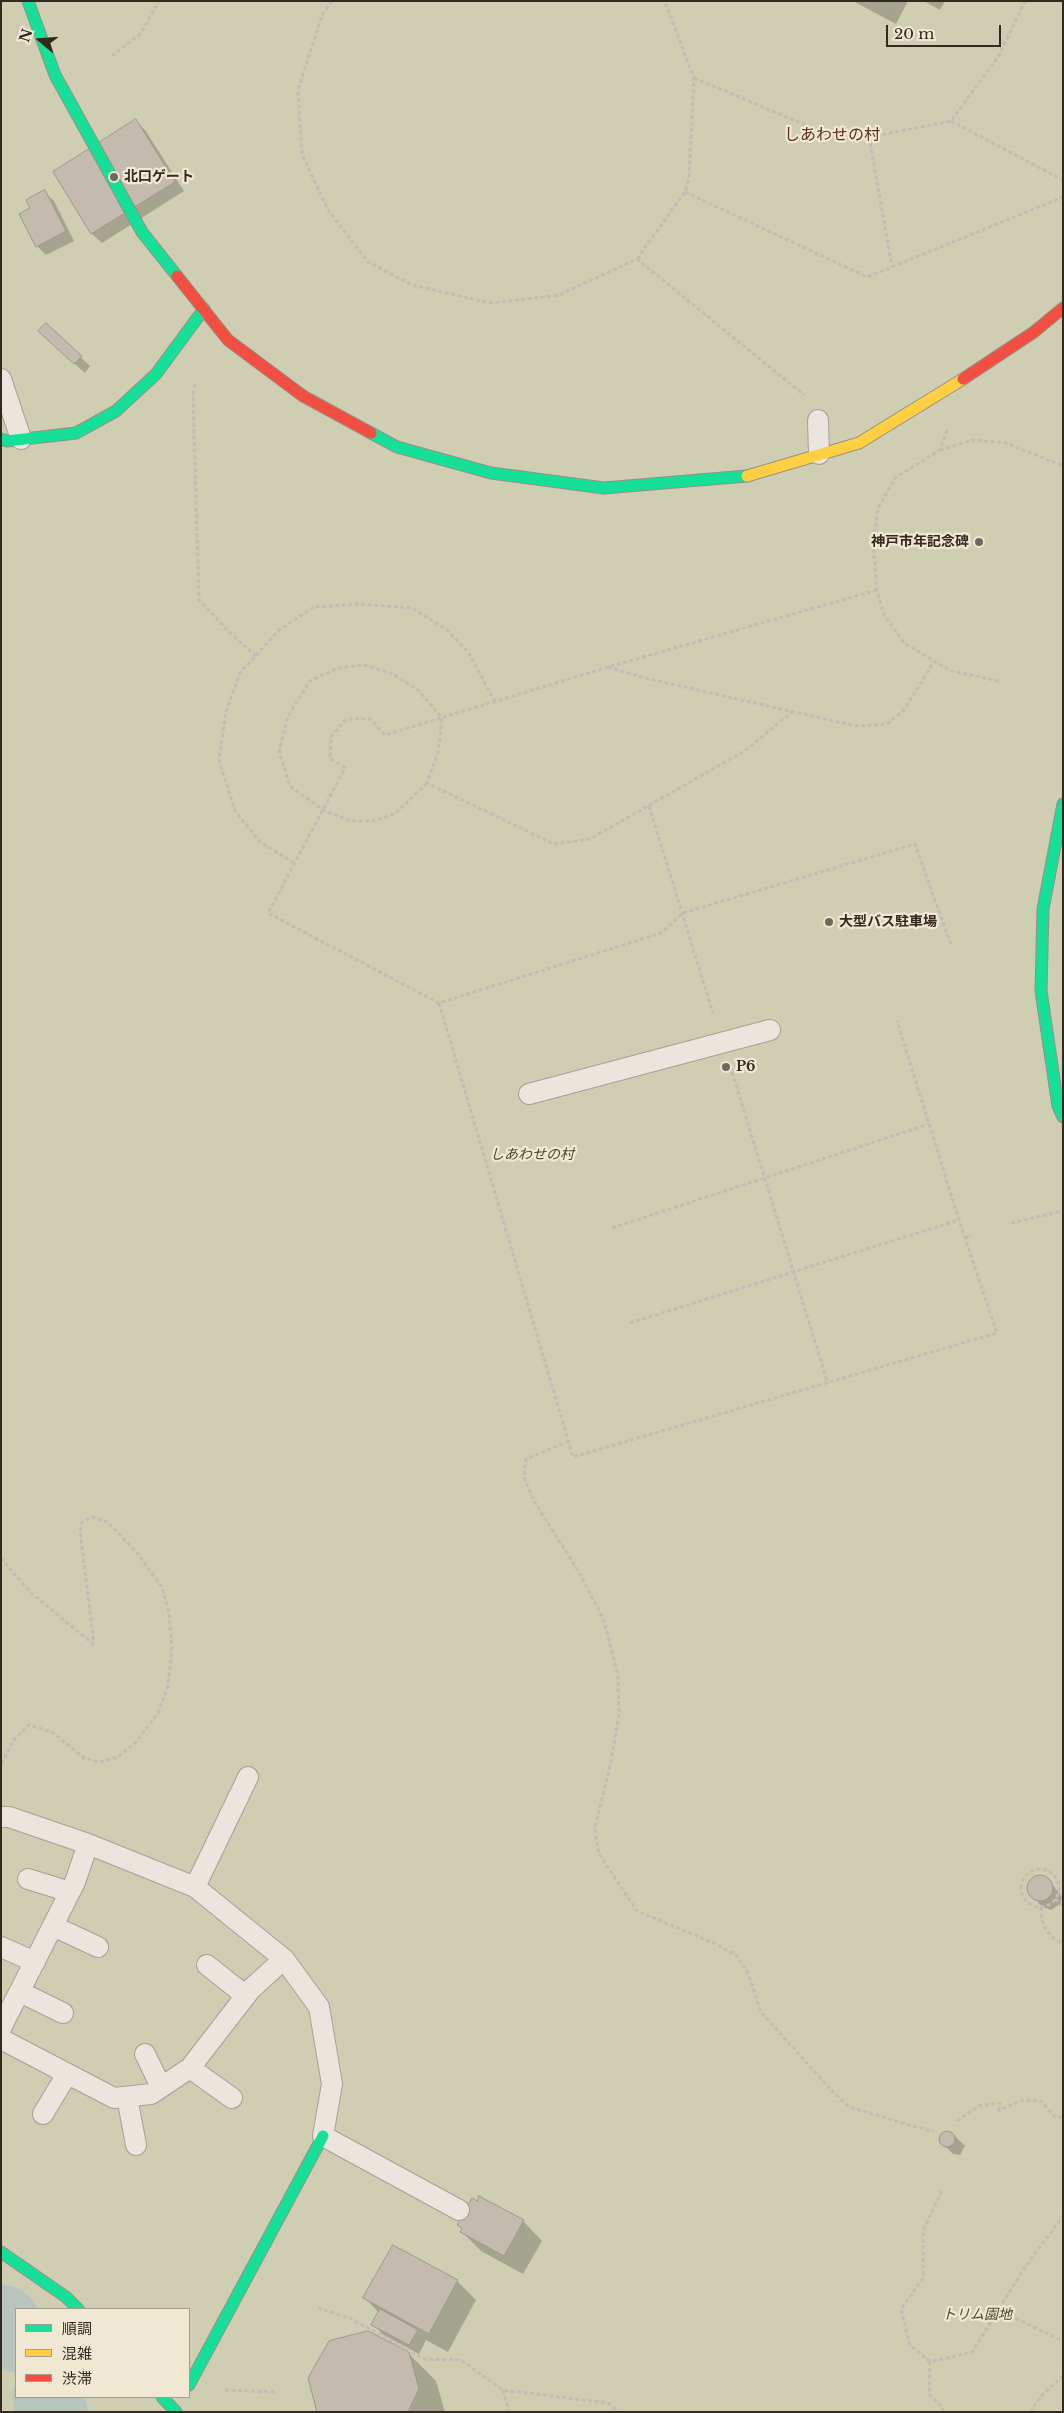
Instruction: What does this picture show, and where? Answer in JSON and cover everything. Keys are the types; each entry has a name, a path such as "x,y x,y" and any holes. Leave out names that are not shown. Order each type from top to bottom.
{"street":[{"path":"28,1 55,75 142,232 228,340 303,396 397,447 491,473 604,488 745,476 859,443 943,393 1034,332 1063,308"},
{"path":"11,439 76,433 116,411 156,374 204,309"},
{"path":"1063,804 1043,909 1041,991 1058,1106 1063,1117"},
{"path":"190,2383 324,2136"},
{"path":"1,2252 66,2297 77,2308"},
{"path":"163,2398 175,2411 182,2398"}],"lane":[{"path":"1,379 11,439"},
{"path":"818,420 819,454"},
{"path":"530,1094 770,1030"},
{"path":"195,1886 248,1777"},
{"path":"1,1817 9,1817 88,1844 195,1886 284,1959 319,2007 332,2084 324,2136 459,2210"},
{"path":"88,1844 70,1892 20,1992 2,2037 114,2098 151,2094 190,2068 246,1996 284,1959"},
{"path":"28,1878 70,1892"},
{"path":"53,1926 98,1947"},
{"path":"1,1947 35,1962"},
{"path":"207,1965 246,1996"},
{"path":"20,1992 63,2013"},
{"path":"145,2054 161,2087"},
{"path":"190,2068 232,2098"},
{"path":"43,2114 67,2074"},
{"path":"127,2097 136,2145"}],"path":[{"path":"112,56 141,33 159,1"},
{"path":"332,1 322,15 298,90 302,154 328,210 368,262 412,285 490,303 559,295 637,258 685,192 689,178 694,78 667,7 662,1"},
{"path":"951,121 998,56 1025,1"},
{"path":"694,78 841,140 869,137 951,121 1063,180"},
{"path":"869,137 892,267"},
{"path":"685,192 867,277 1063,197"},
{"path":"637,258 803,393 818,420"},
{"path":"195,384 193,397 199,600 230,633 256,656"},
{"path":"940,450 948,428"},
{"path":"999,681 951,671 934,662 904,643 883,613 877,590 873,543 878,508 896,476 940,450 973,440 1006,443 1063,466"},
{"path":"877,590 608,667 385,736 370,719 346,718 331,737 330,758 345,768 268,913 439,1003 661,933 683,914 915,844 952,945"},
{"path":"294,863 260,842 235,811 219,760 226,710 240,673 279,630 314,608 358,604 412,608 447,630 469,653 495,702"},
{"path":"608,667 645,678 856,726 887,724 904,710 934,662"},
{"path":"364,665 393,674 418,690 442,718 438,753 427,783 396,813 374,821 351,821 323,810 290,786 279,752 288,716 310,681 338,668 364,665"},
{"path":"427,783 554,844 590,839 746,750 792,711"},
{"path":"649,806 828,1384"},
{"path":"439,1003 573,1457 828,1384 997,1333 958,1220 897,1021"},
{"path":"612,1228 929,1124"},
{"path":"1011,1223 1063,1211"},
{"path":"630,1322 958,1220"},
{"path":"965,1238 972,1235"},
{"path":"569,1441 526,1458 524,1477 534,1501 580,1574 604,1618 618,1675 619,1714 611,1762 595,1828 599,1854 637,1911 714,1942 736,1955 748,1973 761,2012 830,2090 849,2107 933,2132"},
{"path":"1,1558 28,1591 92,1644 80,1531 82,1522 92,1516 108,1522 137,1552 162,1587 170,1613 172,1649 168,1686 158,1714 136,1742 118,1757 100,1762 84,1758 52,1732 29,1725 13,1740 1,1766"},
{"path":"1036,1870 1048,1871 1057,1880 1059,1890 1055,1899 1046,1906 1040,1907 1029,1903 1022,1893 1023,1881 1026,1876 1036,1870"},
{"path":"1057,1880 1063,1879"},
{"path":"1055,1899 1063,1905"},
{"path":"1040,1907 1042,1924 1049,1935 1061,1944 1063,1939"},
{"path":"957,2121 979,2106 1000,2103 999,2110 1023,2100 1041,2101 1056,2118 1063,2117"},
{"path":"930,2362 910,2345 901,2309 923,2278 923,2231 942,2190"},
{"path":"930,2362 972,2352 1025,2267 1063,2216"},
{"path":"318,2308 350,2318 424,2359 461,2360 503,2390 608,2403 619,2412"},
{"path":"998,2310 1063,2341"},
{"path":"930,2362 929,2394 942,2407 943,2412"},
{"path":"1030,2412 1041,2396 1063,2376"},
{"path":"217,2390 277,2392"},
{"path":"503,2390 509,2412"}],"green space":[{"name":"しあわせの村","path":"1,1 1063,1 1063,2412 1,2412"}],"building":[{"name":"北口ゲート","path":"136,119 175,182 91,234 53,172"},
{"path":"45,190 66,231 36,247 19,214 30,208 26,200"},
{"path":"46,323 82,356 74,364 38,331"},
{"path":"1040,1875 1049,1879 1053,1888 1049,1897 1040,1901 1031,1897 1027,1888 1031,1879"},
{"path":"944,2131 950,2131 955,2136 953,2145 944,2147 939,2142 939,2136"},
{"path":"479,2196 524,2220 504,2256 460,2232 462,2228 457,2225 472,2198 477,2201"},
{"path":"393,2245 458,2280 429,2334 363,2298"},
{"path":"380,2309 418,2330 409,2345 371,2325"},
{"path":"368,2331 409,2352 419,2389 408,2412 317,2412 308,2378 329,2341"}],"waterway":[{"path":"1,2319 5,2321 15,2336"},
{"path":"47,2398 53,2412"}],"traffic: fast":[{"path":"28,1 55,75 142,232 177,276"},
{"path":"1,439 7,441 76,433 116,411 156,374 204,309"},
{"path":"371,433 397,447 491,473 604,488 747,476"},
{"path":"1063,804 1043,909 1041,991 1058,1106 1063,1117"},
{"path":"190,2383 323,2136"},
{"path":"1,2252 66,2297 77,2308"},
{"path":"163,2398 176,2412"}],"traffic: slow":[{"path":"747,476 859,443 963,379"}],"traffic: jam":[{"path":"177,276 228,340 303,396 371,433"},
{"path":"963,379 1034,332 1063,308"}],"place":[{"name":"北口ゲート","path":"114,177"},
{"name":"神戸市年記念碑","path":"979,542"},
{"name":"大型バス駐車場","path":"829,922"},
{"name":"P6","path":"726,1067"}],"district":[{"name":"しあわせの村","path":"832,135"}],"park label":[{"name":"トリム園地","path":"977,2315"}]}
